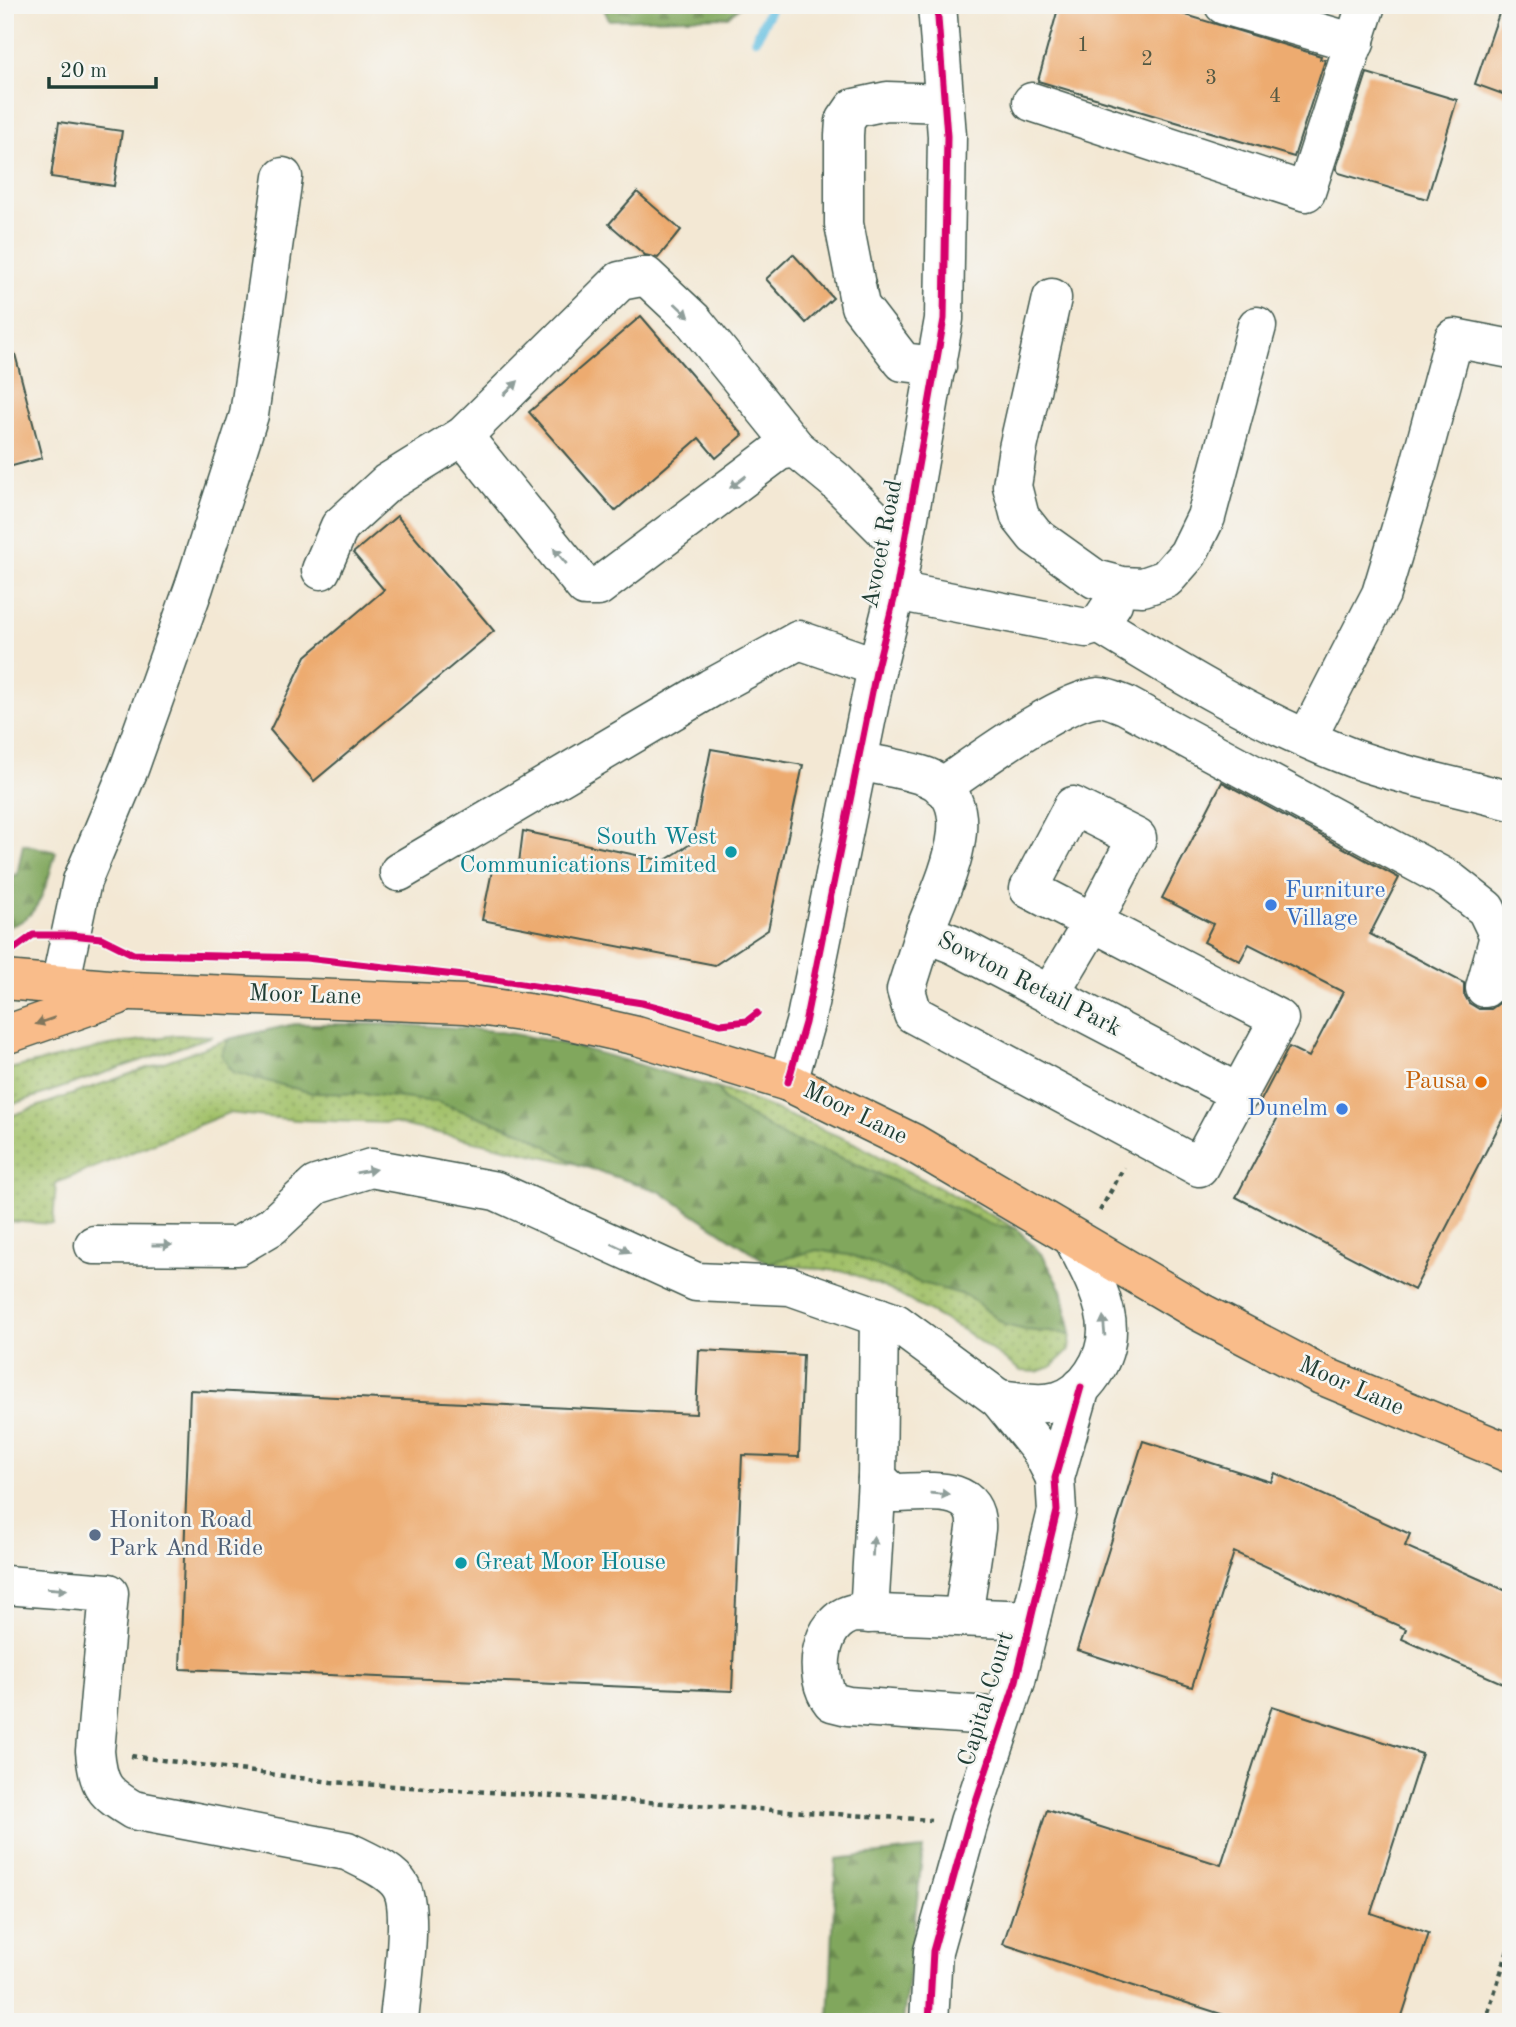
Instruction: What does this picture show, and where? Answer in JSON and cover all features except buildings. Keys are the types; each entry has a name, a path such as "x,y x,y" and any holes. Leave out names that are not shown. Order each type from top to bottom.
{"main road":[{"name":"Moor Lane","path":"5,980 132,991 465,1004 549,1016 637,1036 788,1082 913,1143 1000,1191 1074,1240 1200,1312 1321,1376 1511,1454"},
{"name":"Moor Lane","path":"5,1035 132,991"}],"street":[{"name":"Avocet Road","path":"788,1082 804,1023 877,667 896,591 937,366 947,276 945,103 937,5"},
{"path":"1224,5 1355,44"},
{"path":"1032,102 1306,192 1366,5"},
{"path":"937,366 903,362 860,306 844,224 844,135 845,121 854,108 887,101 945,103"},
{"path":"60,985 82,881 129,769 185,613 249,415 283,177"},
{"path":"321,570 341,526 387,483 463,436 620,281 646,276 693,320 796,448 836,481 903,548"},
{"path":"1052,298 1012,486 1020,517 1035,536 1095,579 1122,586 1143,587 1166,579 1188,554 1206,517 1257,326"},
{"path":"1307,738 1381,594 1454,338 1511,349"},
{"path":"463,436 585,587 598,587 779,451 796,448"},
{"path":"896,591 1086,628 1099,624 1122,586"},
{"path":"1099,624 1200,686 1307,738 1357,759 1511,801"},
{"path":"399,872 711,688 799,640 877,667"},
{"path":"858,761 928,778 943,787 1010,741 1077,703 1100,697 1125,705 1449,880 1486,909 1499,936 1485,988"},
{"name":"Sowton Retail Park","path":"943,787 957,806 960,822 956,845 924,933 953,944 1240,1094"},
{"path":"924,933 906,990 913,1014 1199,1167 1279,1019 1093,922 1050,994"},
{"path":"94,1245 237,1246 272,1226 316,1185 371,1168 496,1191 696,1282 790,1286 896,1323 999,1398 1041,1451 1055,1478"},
{"path":"999,1398 1031,1403 1059,1401 1081,1387 1101,1362 1107,1329 1094,1278 1074,1240"},
{"path":"869,1614 877,1478 879,1317"},
{"name":"Capital Court","path":"929,2022 933,1951 969,1822 1031,1620 1057,1511 1055,1478 1081,1387"},
{"path":"877,1478 893,1493 944,1493 961,1497 972,1504 977,1515 976,1529 963,1618"},
{"path":"5,1585 109,1593 95,1751 97,1772 107,1795 133,1810 347,1851 377,1867 401,1886 408,1910 399,2022"},
{"path":"1003,1717 832,1702 821,1684 824,1638 833,1622 842,1615 1031,1620"}],"path":[{"path":"1102,1206 1126,1162"},
{"path":"95,1751 331,1782 969,1822"},
{"path":"1485,2022 1511,1941"}],"green space":[{"path":"602,5 742,5 728,17 609,20"},
{"path":"23,844 56,852 35,909 17,924 5,927 5,873 17,876"},
{"path":"295,1024 388,1024 494,1031 572,1046 740,1095 852,1142 1016,1228 1043,1256 1062,1290 1071,1334 1069,1350 1051,1367 1038,1372 1021,1371 963,1330 890,1290 848,1272 768,1263 659,1191 577,1164 393,1123 297,1120 228,1113 56,1183 53,1224 5,1221 5,1118 229,1039"},
{"path":"295,1024 419,1026 521,1035 607,1055 719,1089 724,1100 786,1138 826,1151 993,1225 1016,1228 1043,1256 1062,1290 1071,1334 1025,1330 1005,1325 968,1296 918,1282 854,1256 817,1250 768,1263 659,1191 577,1164 525,1133 437,1102 367,1094 312,1093 232,1072 221,1054 229,1039"},
{"path":"176,1035 213,1036 5,1107 5,1070 110,1045"},
{"path":"923,1849 903,2022 829,2022 836,1859"}],"waterway":[{"path":"756,39 772,5"}],"cycle path":[{"path":"788,1082 805,1023 877,667 896,591 944,319 947,136 937,5"},
{"path":"5,951 10,952 33,935 71,935 101,938 133,954 306,958 490,979 642,1003 721,1024 747,1021 757,1013"},
{"path":"929,2022 933,1951 969,1822 1016,1681 1057,1511 1055,1478 1081,1387"}],"place":[{"name":"South West Communications Limited","path":"731,852"},
{"name":"Furniture Village","path":"1271,905"},
{"name":"Pausa","path":"1481,1082"},
{"name":"Dunelm","path":"1342,1109"},
{"name":"Honiton Road Park And Ride","path":"95,1535"},
{"name":"Great Moor House","path":"461,1563"}]}
